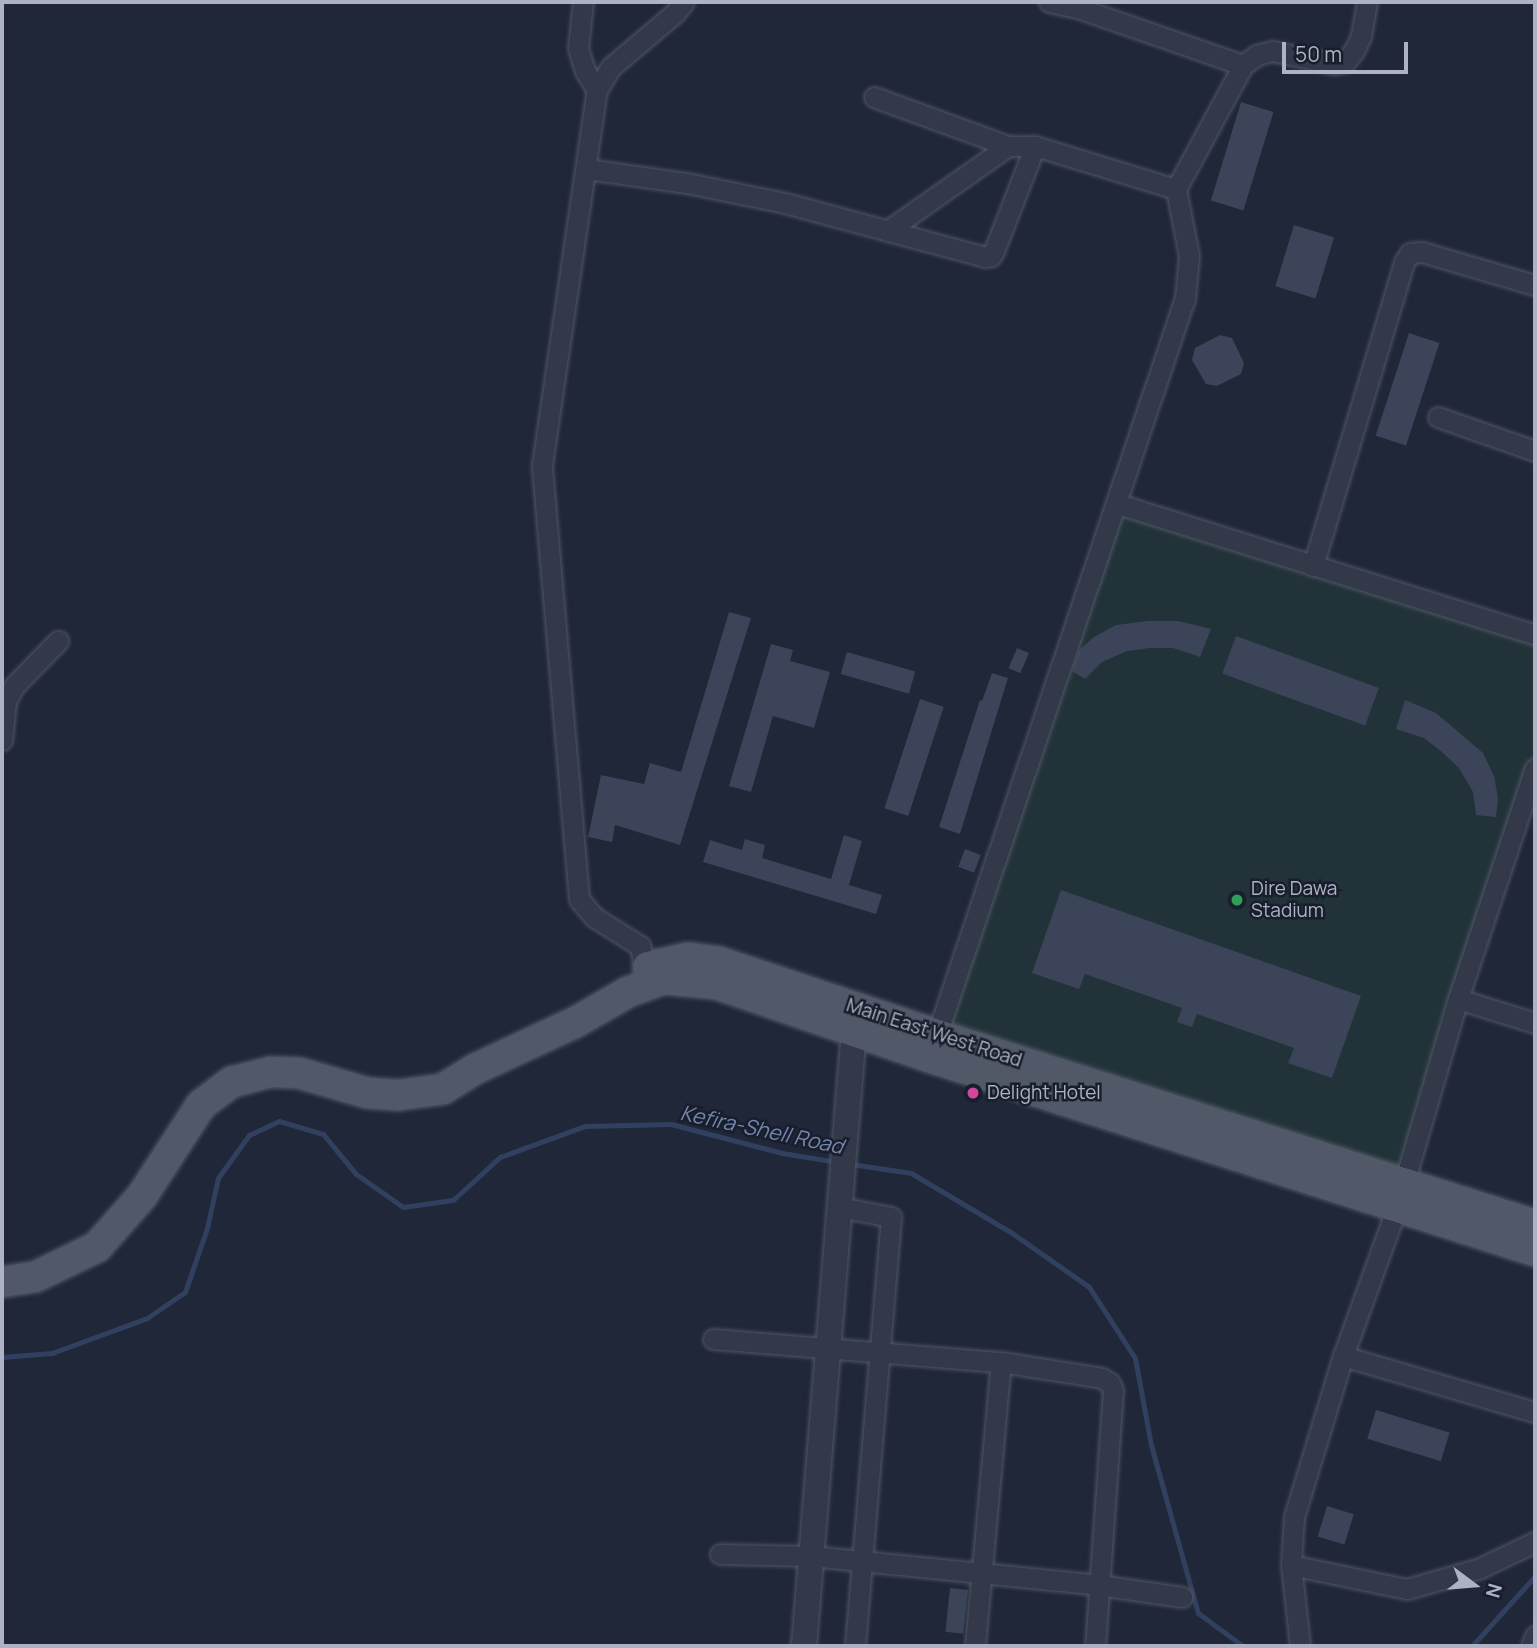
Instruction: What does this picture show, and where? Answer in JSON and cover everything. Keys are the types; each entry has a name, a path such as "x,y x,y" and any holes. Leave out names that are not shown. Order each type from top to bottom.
{"main road":[{"name":"Main East West Road","path":"2,1282 35,1277 97,1247 142,1196 201,1105 232,1082 271,1072 299,1073 368,1093 424,1093 443,1088 475,1069 549,1035 606,988 646,976 669,961 704,958 857,1020 933,1046 1401,1195 1535,1225"},
{"name":"Main East West Road","path":"1401,1195 1535,1251"}],"street":[{"path":"583,2 578,48 585,71 597,90"},
{"path":"646,976 640,946 594,917 579,900 542,465 597,90 611,67 675,13 684,2"},
{"path":"1049,2 1078,5 1242,65"},
{"path":"933,1046 1118,505 1185,298 1189,256 1176,189 1242,65 1256,55 1272,51 1334,64 1345,62 1361,36 1367,2"},
{"path":"874,97 1008,146 1035,146 1176,189"},
{"path":"887,230 1008,146"},
{"path":"587,169 687,183 785,203 991,256 1035,146"},
{"path":"1313,566 1404,262 1410,253 1422,252 1535,285"},
{"path":"1438,417 1535,451"},
{"path":"1118,505 1535,635"},
{"path":"2,740 6,701 15,685 58,641"},
{"path":"1300,1646 1290,1565 1294,1517 1343,1356 1401,1195 1458,999 1529,804 1535,768"},
{"path":"1458,999 1535,1023"},
{"path":"804,1646 857,1020"},
{"path":"839,1208 891,1217 855,1646"},
{"path":"713,1339 880,1350 1001,1362 1102,1378 1110,1383 1113,1390 1094,1646"},
{"path":"1343,1356 1535,1412"},
{"path":"975,1646 1001,1362"},
{"path":"1290,1565 1407,1589 1480,1569 1535,1542"},
{"path":"720,1554 811,1556 1099,1585 1182,1597"},
{"path":"1531,1646 1535,1636"}],"shaded area":[{"name":"Dire Dawa Stadium","path":"1118,504 1535,635 1535,768 1404,1183 937,1035"}],"building":[{"path":"1241,102 1274,112 1243,210 1211,200"},
{"path":"1294,225 1334,237 1315,298 1275,286"},
{"path":"1409,333 1439,343 1406,446 1376,436"},
{"path":"1220,335 1232,338 1244,363 1241,374 1217,386 1206,384 1192,360 1195,348"},
{"path":"729,612 751,618 680,845 615,825 612,842 588,837 601,775 644,784 650,763 681,772"},
{"path":"1178,621 1211,629 1200,657 1173,648 1150,648 1127,651 1102,662 1085,679 1072,671 1079,650 1094,637 1116,625"},
{"path":"1236,636 1379,688 1365,726 1222,674"},
{"path":"771,644 793,650 790,661 830,672 814,728 773,716 751,792 729,786"},
{"path":"1017,648 1029,653 1020,673 1008,668"},
{"path":"847,652 915,672 909,694 841,674"},
{"path":"992,673 1008,678 960,834 939,827 980,700 982,701"},
{"path":"920,699 944,707 908,816 884,808"},
{"path":"1405,700 1436,713 1483,753 1494,776 1498,798 1496,817 1476,815 1473,792 1459,768 1442,752 1424,738 1396,729"},
{"path":"844,835 862,841 849,885 882,895 876,914 703,862 710,840 742,850 745,839 765,845 762,858 831,879"},
{"path":"965,849 981,855 974,873 958,867"},
{"path":"1061,890 1361,996 1332,1078 1288,1063 1294,1048 1197,1014 1192,1027 1177,1022 1182,1008 1085,974 1079,989 1032,973"},
{"path":"1376,1410 1450,1433 1441,1461 1367,1439"},
{"path":"1327,1506 1354,1514 1344,1545 1318,1537"},
{"path":"950,1588 968,1590 963,1634 945,1632"}],"waterway":[{"name":"Kefira-Shell Road","path":"2,1357 52,1353 147,1318 185,1292 207,1228 218,1178 249,1135 279,1121 323,1134 356,1174 403,1207 453,1200 500,1157 585,1126 671,1124 782,1153 837,1162"},
{"name":"Kefira-Shell Road","path":"851,1164 911,1173 1012,1233 1089,1287 1135,1358 1151,1445 1198,1613 1243,1646"},
{"name":"Kefira-Shell Road","path":"1472,1646 1535,1576"}],"place":[{"name":"Dire Dawa Stadium","path":"1237,900"},
{"name":"Delight Hotel","path":"973,1093"}]}
